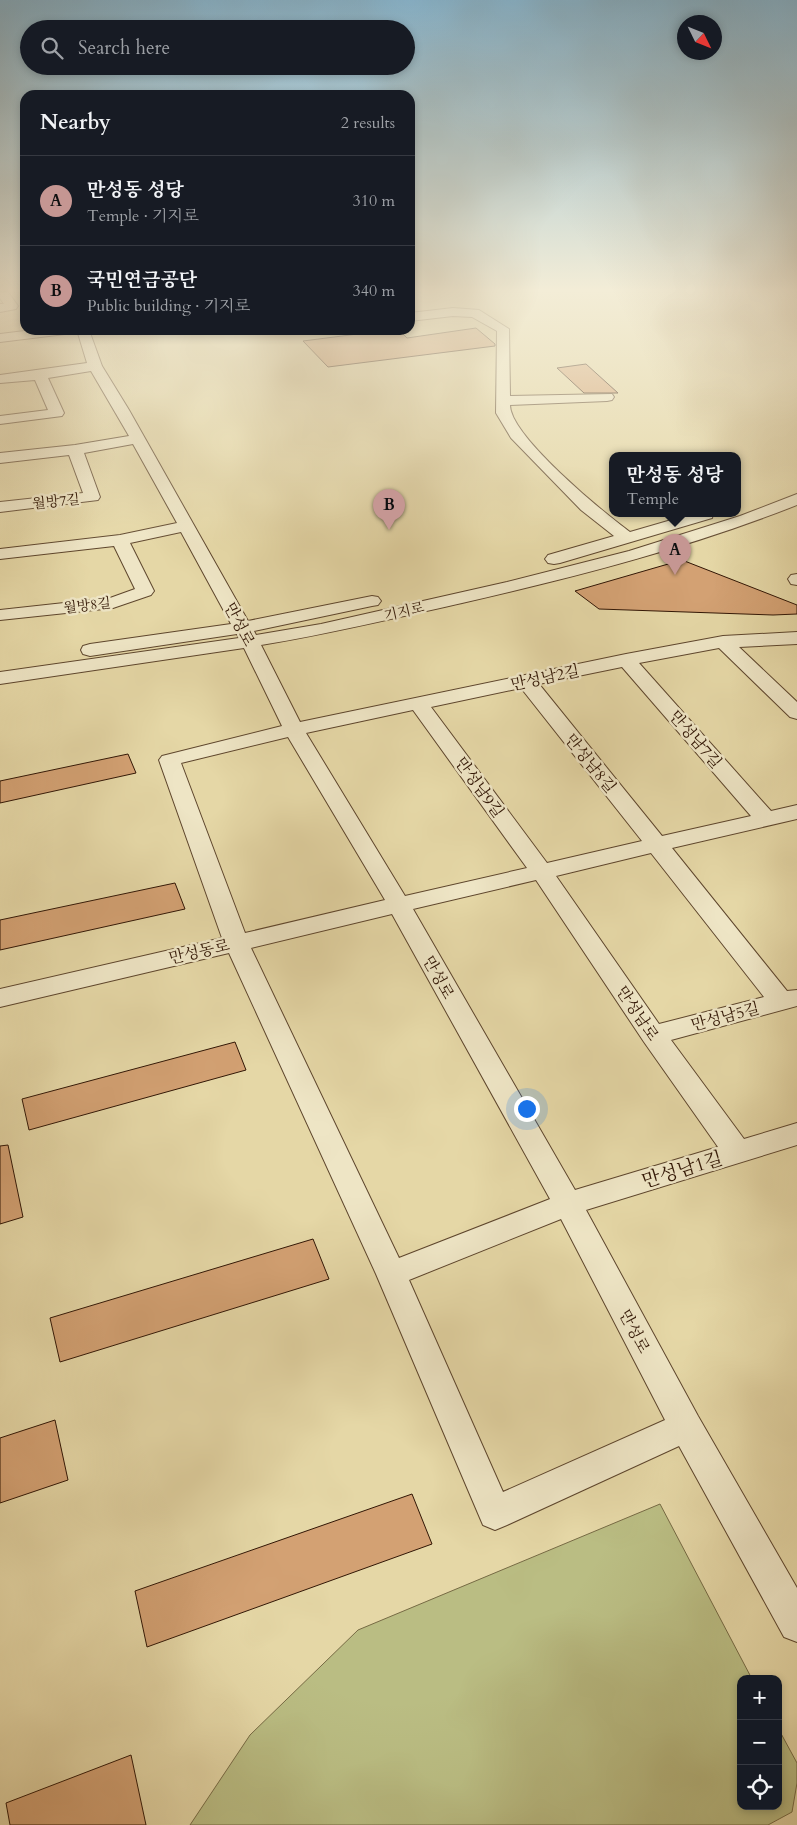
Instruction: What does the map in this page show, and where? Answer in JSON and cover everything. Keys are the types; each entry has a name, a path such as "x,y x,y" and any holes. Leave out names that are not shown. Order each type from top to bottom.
{"street":[{"path":"0,379 18,377"},
{"path":"0,420 57,413 41,377"},
{"name":"만성로","path":"102,377 246,634 294,729 399,905 568,1204 686,1427 797,1624"},
{"path":"498,377 495,403 516,435 535,455 548,455 563,463 562,468 555,475 586,507 627,538"},
{"path":"495,403 607,398"},
{"path":"505,417 517,409 539,400"},
{"path":"0,458 75,450 137,439"},
{"name":"월방7길","path":"0,507 92,497 75,450"},
{"name":"기지로","path":"0,662 358,621 635,555 788,502 797,486"},
{"name":"기지로","path":"741,506 788,502"},
{"name":"기지로","path":"0,678 168,656 246,634 273,623 543,562 700,517"},
{"path":"0,554 120,540 186,526"},
{"name":"월방8길","path":"0,615 113,603 145,591 120,540"},
{"name":"만성남2길","path":"236,942 170,760 294,729 626,660 723,642 797,638"},
{"path":"723,642 797,713"},
{"name":"만성남7길","path":"626,660 766,819"},
{"name":"만성남8길","path":"526,681 657,845"},
{"name":"만성남9길","path":"418,703 542,872"},
{"path":"399,905 797,812"},
{"path":"657,845 789,999"},
{"name":"만성남로","path":"542,872 653,1035 738,1153"},
{"name":"만성동로","path":"0,998 399,905"},
{"path":"236,942 391,1274 495,1513 686,1427"},
{"name":"만성남5길","path":"653,1035 789,999"},
{"name":"만성남1길","path":"391,1274 568,1204 797,1134"}],"green space":[{"path":"660,1504 750,1675 737,1675 737,1810 782,1810 782,1735 797,1763 797,1783 792,1812 768,1825 190,1825 250,1735 358,1630"}],"building":[{"path":"567,377 601,377 618,393 584,393"},
{"path":"682,560 797,605 797,614 773,615 599,609 575,591"},
{"path":"128,754 136,773 0,803 0,781"},
{"path":"175,883 185,909 0,950 0,920"},
{"path":"235,1042 246,1070 29,1130 22,1099"},
{"path":"8,1145 23,1217 0,1224 0,1146"},
{"path":"313,1239 329,1279 60,1362 50,1318"},
{"path":"55,1420 68,1480 0,1503 0,1438"},
{"path":"412,1494 432,1544 147,1647 135,1591"},
{"path":"131,1755 146,1825 10,1825 6,1803"}],"place":[{"name":"국민연금공단","path":"389,530"},
{"name":"만성동 성당","path":"675,575"}]}
